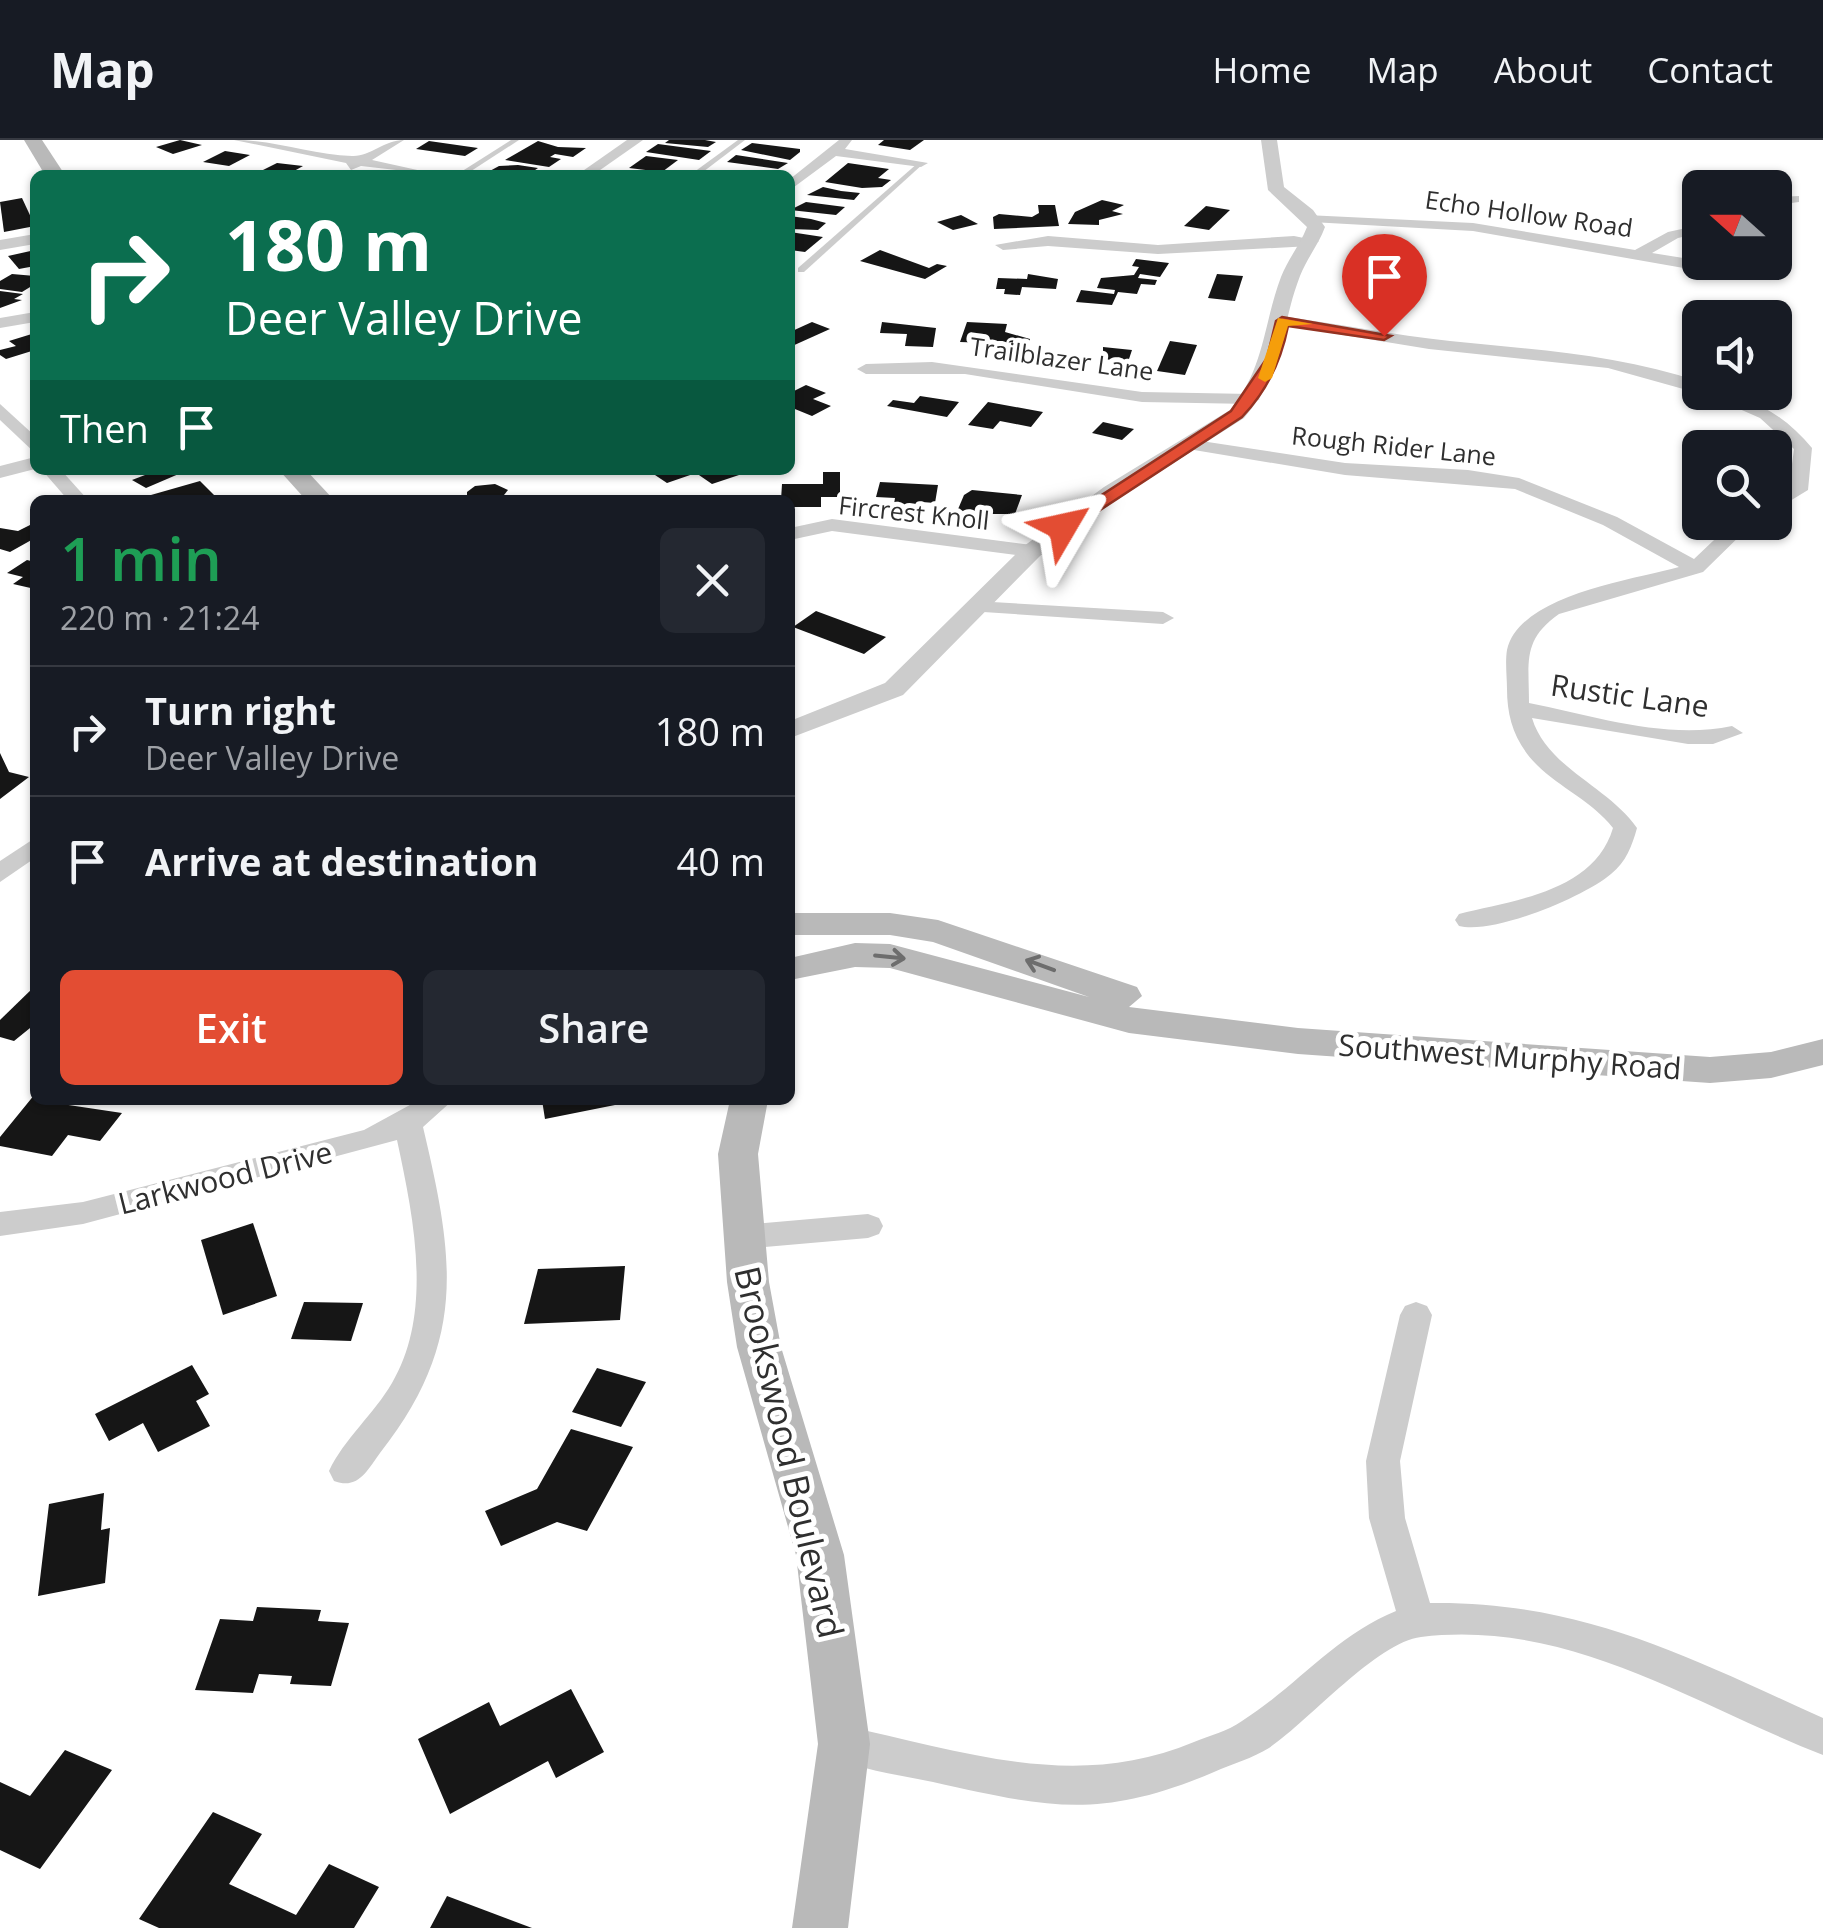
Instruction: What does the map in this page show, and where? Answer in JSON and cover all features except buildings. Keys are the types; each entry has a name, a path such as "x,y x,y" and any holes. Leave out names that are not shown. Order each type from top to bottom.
{"main road":[{"path":"34,140 52,170"},
{"path":"297,475 316,495"},
{"name":"Southwest Murphy Road","path":"795,928 890,924 938,931 1142,1002 1195,1027"},
{"name":"Southwest Murphy Road","path":"795,971 855,955 890,956 1129,1020 1298,1042 1636,1068 1710,1070 1771,1065 1823,1052"},
{"name":"Brookswood Boulevard","path":"722,1105 738,1154"},
{"name":"Brookswood Boulevard","path":"748,1105 738,1154 742,1237 759,1347 820,1555 844,1744 820,1928"}],"street":[{"path":"241,140 398,170"},
{"path":"345,170 398,140"},
{"path":"591,170 636,140"},
{"path":"795,182 848,140"},
{"path":"795,728 843,713 894,689 1032,551 1236,414 1251,399 1274,358 1289,280 1311,230 1273,187 1268,173 1270,140"},
{"path":"833,152 921,163"},
{"name":"Echo Hollow Road","path":"1003,245 1035,239 1177,250 1311,230 1457,226 1682,262"},
{"path":"1641,253 1682,233"},
{"path":"0,244 30,239"},
{"path":"0,323 30,318"},
{"path":"1282,321 1453,346 1584,356 1682,383"},
{"name":"Trailblazer Lane","path":"866,369 918,366 1008,374 1133,396 1251,399"},
{"path":"0,408 30,441"},
{"path":"1756,410 1783,430"},
{"path":"1792,438 1803,448 1798,490 1792,494"},
{"name":"Rough Rider Lane","path":"1188,444 1345,469 1468,476 1519,484 1610,521 1696,568"},
{"path":"0,472 30,464"},
{"path":"56,475 74,495"},
{"name":"Fircrest Knoll","path":"795,533 832,525 1032,551"},
{"path":"1468,920 1555,898 1605,866 1624,845 1625,828 1612,811 1544,758 1524,734 1518,708 1518,649 1530,624 1552,610 1696,568 1726,540"},
{"path":"976,607 1163,618"},
{"name":"Rustic Lane","path":"1518,708 1677,736 1714,740 1732,733"},
{"path":"0,874 30,848"},
{"name":"Larkwood Drive","path":"0,1224 83,1212 274,1166 372,1139 408,1123 432,1105"},
{"path":"346,1471 390,1415 424,1350 434,1294 408,1123"},
{"path":"742,1237 868,1226"},
{"path":"1416,1315 1383,1461 1387,1518 1417,1620"},
{"path":"844,1744 1036,1786 1100,1788 1168,1772 1254,1736 1379,1635 1417,1620 1492,1619 1569,1632 1654,1659 1823,1737"}],"lane":[{"path":"468,170 516,140"},
{"path":"701,170 742,140"},
{"path":"801,270 921,163"}],"slow traffic":[{"path":"1265,378 1280,340 1282,321 1306,324"}],"route":[{"path":"1063,527 1236,414 1264,380 1280,340 1282,321 1384,336"}]}
